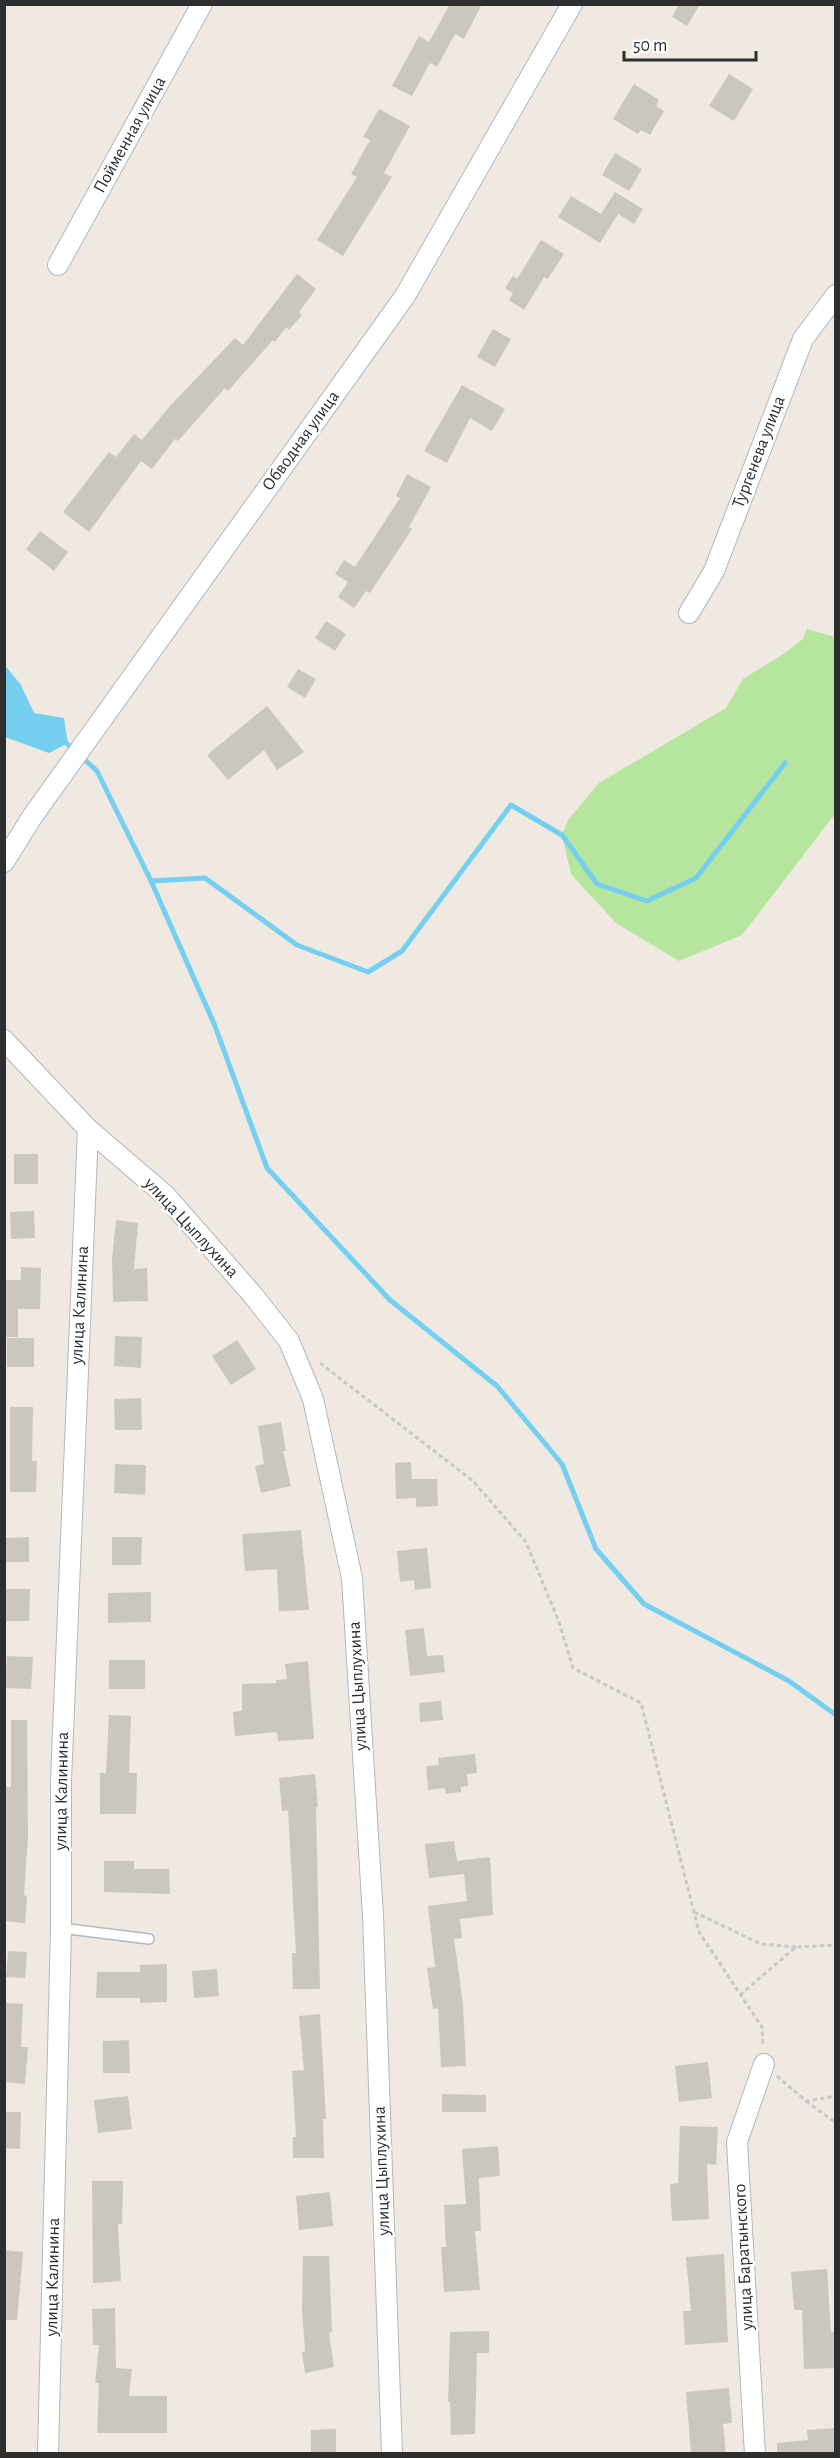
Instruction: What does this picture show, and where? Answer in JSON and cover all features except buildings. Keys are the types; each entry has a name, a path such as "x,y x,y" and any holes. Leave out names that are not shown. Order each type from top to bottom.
{"street":[{"name":"Пойменная улица","path":"58,265 202,4"},
{"name":"Обводная улица","path":"4,862 39,807 405,296 572,4"},
{"name":"Тургенева улица","path":"689,613 714,571 803,339 836,295"},
{"name":"улица Цыплухина","path":"4,1040 88,1129 165,1195 252,1294 289,1341 313,1399 352,1578 372,1916 392,2454"},
{"name":"улица Калинина","path":"48,2454 61,1928 61,1780 88,1129"},
{"name":"улица Баратынского","path":"755,2454 737,2142 764,2064"}],"lane":[{"path":"61,1928 149,1939"}],"path":[{"path":"318,1362 473,1481 526,1542 559,1622 573,1668 642,1704 699,1932 762,2027 764,2064 836,2124"},
{"path":"694,1912 761,1944 796,1947 836,1945"},
{"path":"741,1995 796,1947"},
{"path":"806,2100 836,2096"}],"green space":[{"path":"807,629 835,637 835,814 742,935 679,961 616,923 571,874 562,835 568,820 599,783 726,708 743,679 803,639"}],"water":[{"path":"4,664 21,685 34,713 64,718 68,743 49,753 5,737"}],"waterway":[{"path":"64,741 97,771 151,881 215,1026 267,1168 390,1300 497,1386 562,1464 596,1549 644,1604 789,1681 836,1715"},
{"path":"151,881 205,878 297,945 368,972 402,951 511,805 562,835 597,884 647,901 696,878 785,763"}]}
